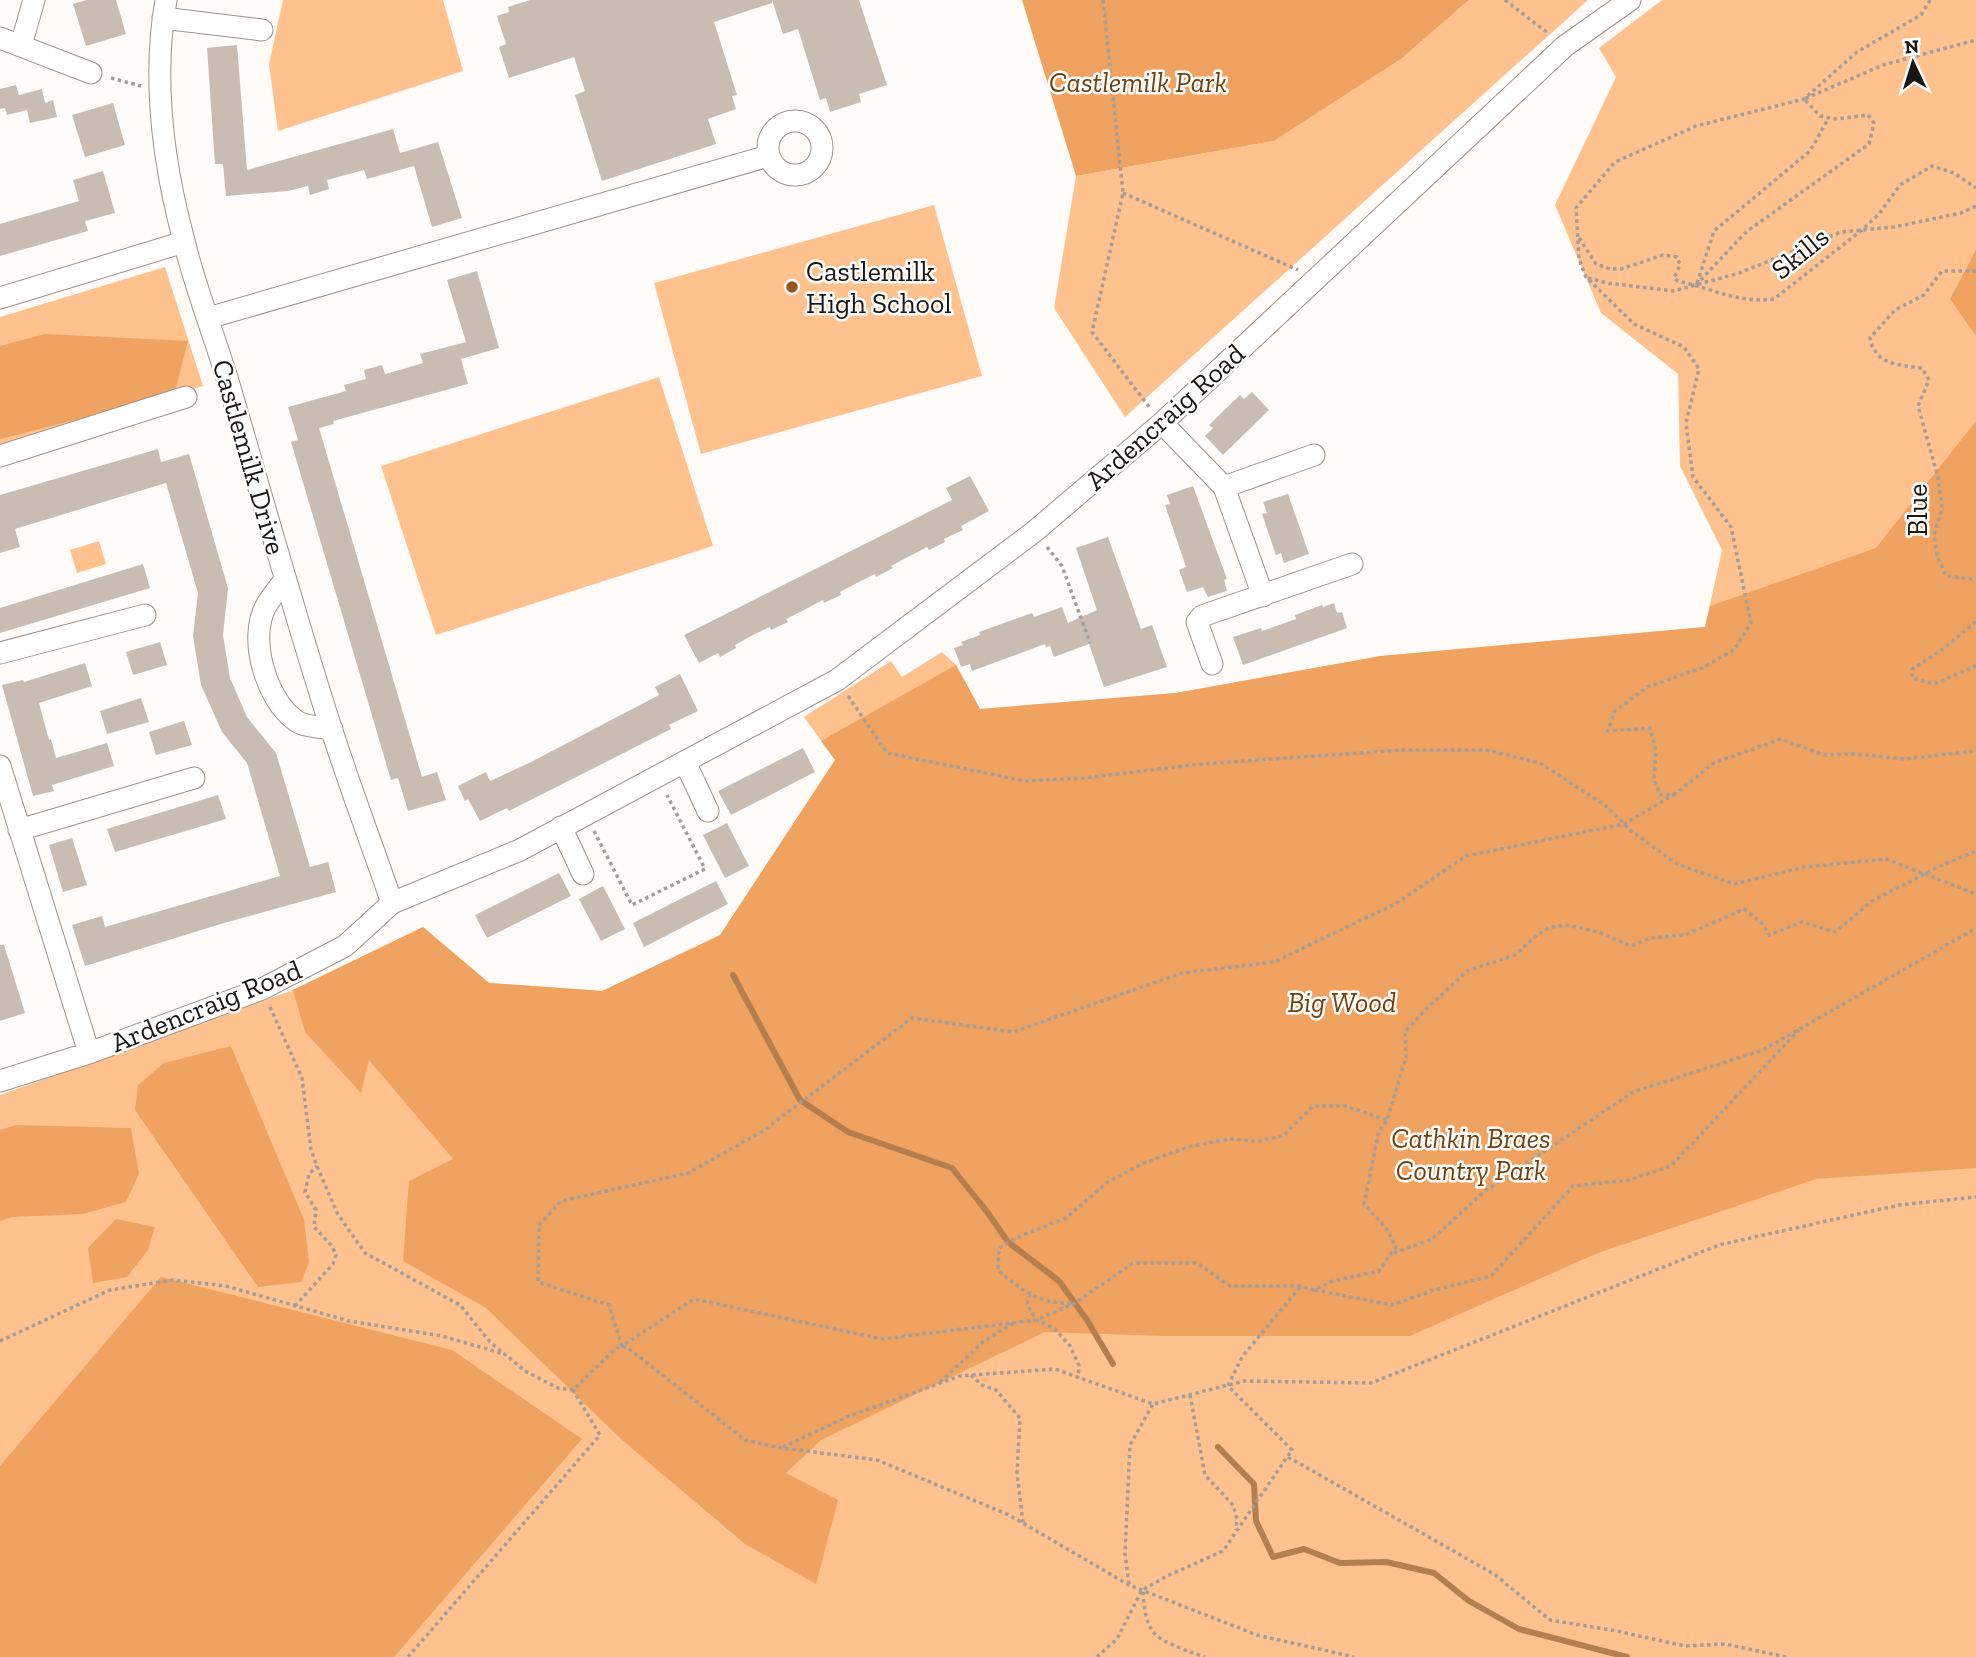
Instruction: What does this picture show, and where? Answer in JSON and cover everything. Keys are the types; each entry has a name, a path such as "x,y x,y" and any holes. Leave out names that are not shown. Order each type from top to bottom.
{"street":[{"path":"21,45 34,0"},
{"name":"Ardencraig Road","path":"0,1081 89,1053 262,989 345,946 392,903 520,850 837,680 1035,531 1162,424 1565,46 1630,0"},
{"path":"164,9 262,30"},
{"name":"Castlemilk Drive","path":"164,9 160,91 165,151 184,242 332,729 392,903"},
{"path":"0,38 92,73"},
{"path":"208,318 768,156"},
{"path":"0,298 184,242"},
{"path":"0,456 186,397"},
{"path":"1162,424 1224,487 1263,596"},
{"path":"1224,487 1314,455"},
{"path":"1212,664 1197,622 1202,616 1352,564"},
{"path":"285,579 265,608 261,621 258,634 263,668 276,700 296,722 332,729"},
{"path":"0,653 145,615"},
{"path":"685,762 708,811"},
{"path":"0,766 89,1053"},
{"path":"19,830 194,778"},
{"path":"561,827 583,874"}],"path":[{"path":"1103,0 1123,194 1092,332 1162,424"},
{"path":"1505,0 1565,46"},
{"path":"1804,99 1857,52 1921,15 1930,0"},
{"path":"1675,794 1660,795 1654,778 1656,751 1650,728 1608,731 1614,712 1647,687 1702,668 1734,650 1751,623 1731,527 1693,477 1686,424 1699,369 1684,347 1634,324 1586,277 1579,259 1576,208 1615,162 1696,126 1804,99 1883,65 1976,40"},
{"path":"92,73 160,91"},
{"path":"1696,285 1746,232 1869,144 1874,123 1868,115 1836,119 1820,116 1804,99"},
{"path":"1696,285 1714,231 1810,151 1828,118"},
{"name":"Skills","path":"1578,236 1595,264 1610,270 1663,255 1676,257 1679,265 1674,278 1757,302 1774,299 1880,214 1900,185 1932,166 1954,173 1976,188"},
{"path":"1123,194 1317,278"},
{"path":"1586,277 1607,283 1674,291 1739,273 1841,232 1894,227 1961,213 1976,206"},
{"name":"Blue","path":"1976,271 1942,271 1924,295 1895,310 1870,338 1872,348 1887,363 1922,368 1929,380 1918,406 1938,477 1941,499 1942,509 1934,535 1937,555 1946,576 1976,578"},
{"path":"1035,531 1062,566 1090,643"},
{"path":"1976,622 1943,649 1912,669 1912,678 1934,684 1976,666"},
{"path":"837,680 887,753 1025,781 1402,750 1486,750 1540,763 1606,806 1624,824 1677,864 1734,884 1805,867 1886,859 1976,894"},
{"path":"622,1346 610,1305 538,1282 539,1226 561,1201 688,1172 763,1131 912,1018 1013,1032 1182,973 1274,962 1395,904 1466,856 1624,824 1675,794 1714,762 1781,739 1824,755 1854,754 1905,759 1976,751"},
{"path":"585,814 632,905 705,869 658,777"},
{"path":"1313,1290 1333,1281 1379,1270 1396,1247 1387,1227 1364,1204 1379,1131 1387,1120 1406,1056 1405,1032 1467,971 1516,955 1538,934 1551,927 1565,925 1600,933 1631,946 1650,938 1685,934 1744,909 1763,924 1769,935 1802,922 1835,932 1872,901 1976,851"},
{"path":"1392,1253 1432,1239 1485,1191 1633,1092 1763,1050 1971,931 1976,931"},
{"path":"262,989 302,1078 311,1150 317,1166 337,1213 365,1253 460,1305 490,1342 525,1371 558,1388 573,1390 615,1349 694,1299 882,1339 1036,1320 1075,1303 1133,1263 1197,1263 1230,1286 1301,1286 1392,1305 1430,1291 1491,1276 1573,1186 1629,1180 1671,1166 1803,1026"},
{"path":"1075,1303 1055,1304 1018,1289 998,1270 999,1248 1020,1236 1066,1218 1109,1181 1144,1163 1188,1147 1229,1139 1259,1141 1283,1136 1313,1106 1345,1106 1387,1120"},
{"path":"295,1306 333,1265 336,1255 332,1246 314,1227 316,1210 305,1192 309,1174 317,1166"},
{"path":"781,1448 847,1417 960,1376 1055,1369 1153,1404 1244,1381 1371,1383 1719,1245 1899,1205 1976,1197"},
{"path":"0,1341 110,1290 173,1280 226,1286 349,1321 442,1336 506,1354"},
{"path":"1228,1386 1242,1357 1301,1286"},
{"path":"1030,1294 1027,1304 1036,1320 1055,1329 1070,1346 1079,1366 1078,1377"},
{"path":"939,1384 983,1342 1014,1322"},
{"path":"622,1346 745,1440 781,1448 877,1460 1009,1515 1129,1585 1258,1636 1354,1657"},
{"path":"971,1375 982,1385 996,1390 1020,1418 1017,1473 1023,1523"},
{"path":"1097,1657 1117,1639 1142,1590 1223,1551 1292,1450 1228,1386"},
{"path":"408,1657 600,1435 573,1390"},
{"path":"1190,1395 1205,1475 1233,1505 1237,1519 1236,1533"},
{"path":"1129,1585 1125,1554 1130,1445 1153,1404"},
{"path":"1288,1457 1494,1574 1550,1620 1685,1646 1725,1644 1786,1657"},
{"path":"1142,1590 1144,1611 1155,1634 1186,1651 1205,1657"}],"green space":[{"path":"283,0 443,0 463,71 278,131 269,64"},
{"name":"Castlemilk Park","path":"1022,0 1469,0 1401,59 1274,141 1076,176"},
{"path":"1469,0 1588,0 1125,417 1054,308 1076,176 1274,141 1401,59"},
{"name":"Cathkin Braes Country Park","path":"1662,0 1976,0 1976,1657 0,1657 0,1095 293,990 423,927 489,983 602,991 720,936 835,760 804,717 891,661 902,677 942,652 956,665 980,709 1176,693 1381,656 1705,627 1722,550 1680,466 1678,374 1601,313 1555,205 1616,77 1599,48"},
{"path":"934,205 982,376 701,454 654,283"},
{"path":"1976,250 1976,336 1950,299"},
{"path":"165,267 203,386 0,448 0,317"},
{"path":"45,334 188,341 174,395 0,439 0,346"},
{"path":"659,377 713,546 436,635 381,466"},
{"name":"Big Wood","path":"1976,421 1976,1168 1816,1179 1598,1253 1410,1336 1164,1336 1045,1332 821,1440 786,1473 838,1500 816,1584 745,1544 621,1439 486,1308 403,1261 409,1181 453,1159 369,1060 361,1093 305,1032 293,990 423,927 489,983 602,991 720,935 835,760 821,741 956,665 980,709 1176,693 1381,656 1705,627 1710,606 1876,548"},
{"path":"99,541 106,564 77,573 70,550"},
{"path":"231,1046 304,1220 309,1262 301,1282 258,1287 135,1110 138,1085 164,1063"},
{"path":"16,1125 131,1128 139,1174 126,1202 82,1214 13,1217 0,1221 0,1130"},
{"path":"116,1219 155,1227 148,1250 127,1277 93,1283 88,1248"},
{"path":"161,1277 452,1350 582,1439 394,1657 0,1657 0,1466"}],"building":[{"path":"86,0 116,0 126,34 86,46 73,4"},
{"path":"530,0 772,0 772,3 714,22 737,95 732,96 736,109 708,119 716,144 602,181 575,95 585,91 574,57 509,78 499,47 506,44 497,16 509,12 508,7"},
{"path":"772,0 859,0 887,85 859,94 861,102 830,112 826,98 820,100 798,29 783,34"},
{"path":"237,45 247,170 393,129 400,153 438,142 462,218 432,227 414,166 367,179 364,170 327,180 329,189 310,195 308,186 288,191 226,196 223,164 215,164 207,48"},
{"path":"16,85 19,95 42,89 45,103 53,100 57,117 30,123 27,110 7,115 5,108 0,109 0,89"},
{"path":"113,103 125,145 85,157 72,115"},
{"path":"103,171 115,213 85,221 88,231 0,256 0,224 79,201 73,180"},
{"path":"477,271 499,348 461,359 468,384 333,421 334,424 319,428 422,777 437,772 446,800 408,811 398,778 391,780 291,442 298,440 288,407 346,391 344,385 366,379 364,370 382,365 385,374 423,363 420,354 466,342 447,280"},
{"path":"1252,392 1269,410 1223,455 1205,436 1213,428 1209,425 1240,395 1244,399"},
{"path":"158,449 161,462 189,454 228,588 223,635 230,678 247,717 276,753 310,867 328,862 336,892 85,966 72,925 102,916 105,927 280,876 247,763 222,732 201,685 193,636 198,593 166,483 15,529 20,547 0,553 0,495"},
{"path":"970,476 989,511 961,526 963,530 929,550 927,547 891,566 893,568 876,577 875,574 840,592 841,595 824,603 823,600 786,619 788,622 751,636 720,657 718,653 699,663 684,635 952,500 946,488"},
{"path":"1193,486 1227,579 1224,580 1227,591 1208,597 1203,587 1187,592 1179,570 1186,567 1165,505 1170,504 1167,495"},
{"path":"1288,494 1309,554 1284,563 1281,553 1276,555 1262,514 1267,513 1263,502"},
{"path":"1108,537 1141,629 1152,625 1167,667 1104,687 1089,644 1054,657 1050,646 1046,647 1045,644 972,671 970,664 961,667 954,648 963,645 961,642 980,635 979,632 1032,613 1034,617 1062,607 1068,623 1097,610 1076,548"},
{"path":"143,564 150,588 0,633 0,608"},
{"path":"1334,603 1337,613 1342,612 1347,628 1243,665 1233,637 1261,628 1262,631 1296,619 1295,615"},
{"path":"160,642 167,665 133,675 126,652"},
{"path":"85,663 92,686 39,703 49,740 51,739 56,758 107,743 114,766 52,785 54,791 33,796 2,685 23,680 24,682"},
{"path":"680,674 698,711 669,725 671,729 509,811 507,808 480,821 468,799 465,801 458,786 486,772 490,781 531,762 659,695 655,687"},
{"path":"141,698 149,722 107,734 100,711"},
{"path":"184,721 192,745 156,755 149,732"},
{"path":"803,748 815,772 731,815 718,791"},
{"path":"218,795 226,819 115,852 107,829"},
{"path":"727,823 749,866 725,878 703,835"},
{"path":"72,838 87,885 63,892 49,845"},
{"path":"559,873 571,896 487,938 475,915"},
{"path":"716,881 728,904 644,947 633,923"},
{"path":"603,886 625,929 601,941 579,899"},
{"path":"0,945 4,945 25,1013 0,1021"}],"waterway":[{"path":"733,975 800,1100 848,1132 952,1168 1008,1242 1059,1281 1087,1320 1113,1364"},
{"path":"1218,1447 1254,1484 1256,1521 1273,1557 1304,1549 1340,1563 1386,1562 1434,1573 1469,1601 1519,1629 1627,1657"}],"place":[{"name":"Castlemilk High School","path":"792,287"}]}
